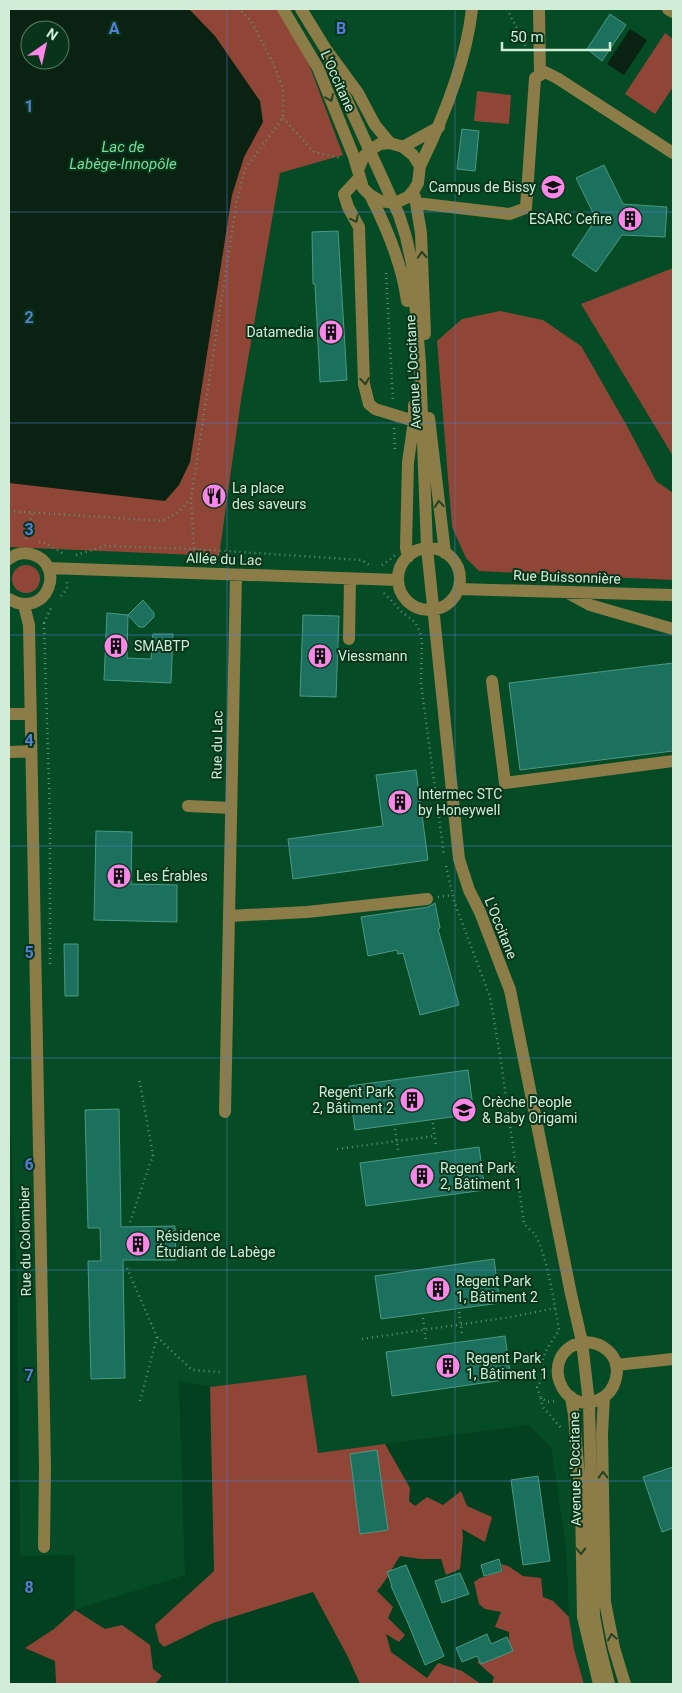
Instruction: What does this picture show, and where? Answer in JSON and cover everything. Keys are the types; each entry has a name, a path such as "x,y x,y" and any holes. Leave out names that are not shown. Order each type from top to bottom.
{"street":[{"name":"L'Occitane","path":"283,9 318,68 363,188 370,195"},
{"name":"L'Occitane","path":"292,9 337,79"},
{"name":"L'Occitane","path":"301,9 358,93 375,125 390,143"},
{"path":"415,196 420,166 439,127 469,37 472,9"},
{"path":"539,9 540,75"},
{"path":"668,9 673,12"},
{"name":"L'Occitane","path":"326,48 337,79"},
{"path":"370,195 380,201 394,203 415,196 510,214 526,208 535,78 545,72 673,153"},
{"name":"Avenue L'Occitane","path":"337,79 394,203 406,237 412,264 420,363 424,504 434,610"},
{"path":"403,147 439,127"},
{"path":"414,421 375,410 370,404 364,384 358,227 344,194 359,174 364,156 380,144 390,143 403,147 413,155 420,166"},
{"name":"Avenue L'Occitane","path":"370,195 390,239 402,275 411,335"},
{"name":"Avenue L'Occitane","path":"415,196 421,233 429,413 445,552"},
{"name":"Avenue L'Occitane","path":"411,335 415,308"},
{"path":"402,555 427,548 445,552 459,568 461,578 456,597 442,608 434,610 418,608 406,599 400,590 398,580 403,563 402,555 406,548 402,462 414,421 411,335"},
{"name":"Avenue L'Occitane","path":"402,462 420,490 424,504"},
{"path":"9,559 21,553 37,556 44,561 50,577 50,585 40,600 24,605 9,599"},
{"name":"Allée du Lac","path":"48,568 350,579 376,575 398,580"},
{"name":"Rue du Lac","path":"225,1112 236,575"},
{"path":"349,639 350,579"},
{"name":"Rue Buissonnière","path":"459,589 673,595"},
{"path":"566,592 590,605 673,629"},
{"name":"Rue du Colombier","path":"24,605 29,625 45,1456 44,1547"},
{"name":"L'Occitane","path":"434,610 444,729 454,802 459,859 469,890 480,912 510,990 563,1254"},
{"path":"492,681 505,783 673,761"},
{"path":"9,714 30,714"},
{"path":"10,752 31,751"},
{"path":"188,806 231,808"},
{"path":"229,916 316,911 427,899"},
{"name":"Avenue L'Occitane","path":"563,1254 582,1342 589,1404 590,1522 594,1616 609,1684"},
{"path":"582,1342 596,1343 612,1354 616,1365 614,1384 604,1397 589,1404 566,1400 559,1383 557,1368 560,1358 568,1347 582,1342"},
{"path":"616,1365 673,1359"},
{"name":"Avenue L'Occitane","path":"604,1397 602,1434 605,1602 614,1648 625,1684"},
{"name":"Avenue L'Occitane","path":"566,1400 574,1415 580,1503 583,1617 599,1684"}],"path":[{"path":"194,549 190,498 241,185 245,169 283,118 283,88 272,61 251,21 239,9"},
{"path":"507,9 529,53"},
{"path":"283,118 314,152 348,160"},
{"path":"386,267 393,414 402,462"},
{"path":"9,512 162,520 180,512 190,498"},
{"path":"32,513 26,539 46,543 64,555 76,555 105,546 194,549 344,561 362,560 373,569 376,575 375,588 389,597 402,612 416,622 422,641 421,684 440,837 448,878 454,901 490,997 524,1224 535,1236 541,1250 559,1330 547,1347 542,1361 543,1378 537,1387 542,1406 566,1432"},
{"path":"376,575 392,558 402,555"},
{"path":"130,1222 153,1155 139,1078"},
{"path":"433,1123 436,1147"},
{"path":"395,1129 398,1150"},
{"path":"337,1149 435,1136"},
{"path":"127,1268 158,1337 192,1370 220,1372"},
{"path":"362,1338 510,1318 555,1308"},
{"path":"459,1312 462,1335"},
{"path":"423,1318 426,1341"},
{"path":"140,1401 158,1337"},
{"path":"541,1398 548,1402 566,1400"}],"shaded area":[{"path":"9,9 673,9 673,1684 584,1684 574,1649 569,1617 566,1546 551,1447 528,1425 318,1453 306,1375 211,1387 179,1381 185,1575 75,1610 75,1555 20,1556 17,1280 9,1095"},
{"name":"Lac de Labège-Innopôle","path":"9,9 277,9 304,51 343,155 280,173 241,400 219,556 9,547"},
{"path":"665,33 673,39 673,87 655,114 625,94"},
{"path":"477,91 511,95 509,124 474,121"},
{"path":"673,268 673,456 581,304"},
{"path":"500,311 543,320 581,346 656,481 673,493 673,580 479,571 466,558 452,527 437,341 462,319"},
{"path":"26,565 36,569 40,579 36,589 26,593 16,589 12,579 16,569"},
{"path":"306,1375 318,1453 385,1444 410,1488 409,1501 415,1506 427,1497 443,1505 461,1491 467,1506 492,1517 485,1542 462,1529 460,1569 446,1575 441,1559 420,1559 400,1556 377,1591 393,1607 388,1618 405,1635 399,1642 386,1634 391,1652 427,1678 438,1663 462,1671 481,1684 360,1684 348,1657 313,1592 213,1623 164,1647 159,1642 155,1625 214,1571 210,1387"},
{"path":"501,1564 508,1566 523,1576 541,1578 543,1597 553,1601 569,1617 574,1649 584,1684 492,1684 494,1677 477,1662 509,1641 509,1632 495,1627 501,1612 485,1609 479,1604 474,1582 480,1578 503,1571"},
{"path":"75,1610 105,1629 122,1625 150,1645 153,1669 162,1676 155,1684 56,1684 55,1661 25,1648 54,1629"}],"water":[{"name":"Lac de Labège-Innopôle","path":"9,9 189,9 215,36 260,101 263,122 244,157 232,195 190,462 179,485 165,501 9,483"},
{"path":"630,29 647,40 624,75 607,64"}],"building":[{"path":"610,14 626,25 602,61 587,49"},
{"path":"462,129 479,131 475,171 457,169"},
{"name":"ESARC Cefire","path":"604,165 623,204 667,207 665,237 622,235 596,272 572,255 596,219 576,178"},
{"name":"Datamedia","path":"338,231 347,380 320,382 315,284 313,284 312,232"},
{"path":"143,600 154,613 154,617 144,627 139,627 128,615"},
{"name":"SMABTP","path":"107,613 128,615 127,658 151,659 153,634 173,634 171,683 104,680"},
{"name":"Viessmann","path":"303,615 339,616 336,697 300,696"},
{"path":"673,663 673,751 520,770 509,683"},
{"path":"416,770 428,860 293,879 288,839 383,826 376,775"},
{"name":"Les Érables","path":"96,831 132,832 131,884 177,885 177,922 94,920"},
{"path":"435,903 440,928 438,929 459,1005 420,1015 403,953 398,954 397,950 368,956 361,917 428,907"},
{"path":"64,944 78,944 78,996 65,996"},
{"name":"Regent Park 2, Bâtiment 2","path":"468,1070 474,1114 355,1130 349,1086"},
{"name":"Résidence Étudiant de Labège","path":"119,1109 121,1227 175,1226 176,1260 123,1260 125,1378 91,1379 88,1261 101,1261 100,1228 88,1228 85,1110"},
{"name":"Regent Park 2, Bâtiment 1","path":"479,1147 485,1190 366,1206 360,1163"},
{"name":"Regent Park 1, Bâtiment 2","path":"494,1259 500,1303 381,1319 375,1276"},
{"name":"Regent Park 1, Bâtiment 1","path":"505,1336 511,1379 392,1396 386,1352"},
{"path":"377,1450 388,1530 360,1534 350,1454"},
{"path":"673,1467 673,1528 662,1532 643,1477"},
{"path":"538,1476 550,1561 523,1565 511,1480"},
{"path":"499,1559 502,1571 484,1576 481,1565"},
{"path":"406,1565 444,1656 425,1665 391,1586 387,1572"},
{"path":"460,1573 469,1594 442,1603 435,1581"},
{"path":"487,1634 491,1644 507,1637 513,1651 481,1664 477,1656 462,1662 456,1648"}],"place":[{"name":"Campus de Bissy","path":"553,187"},
{"name":"ESARC Cefire","path":"630,219"},
{"name":"Datamedia","path":"331,332"},
{"name":"La place des saveurs","path":"214,496"},
{"name":"SMABTP","path":"116,646"},
{"name":"Viessmann","path":"320,656"},
{"name":"Intermec STC by Honeywell","path":"400,802"},
{"name":"Les Érables","path":"119,876"},
{"name":"Regent Park 2, Bâtiment 2","path":"412,1100"},
{"name":"Crèche People & Baby Origami","path":"464,1110"},
{"name":"Regent Park 2, Bâtiment 1","path":"422,1176"},
{"name":"Résidence Étudiant de Labège","path":"138,1244"},
{"name":"Regent Park 1, Bâtiment 2","path":"438,1289"},
{"name":"Regent Park 1, Bâtiment 1","path":"448,1366"}]}
